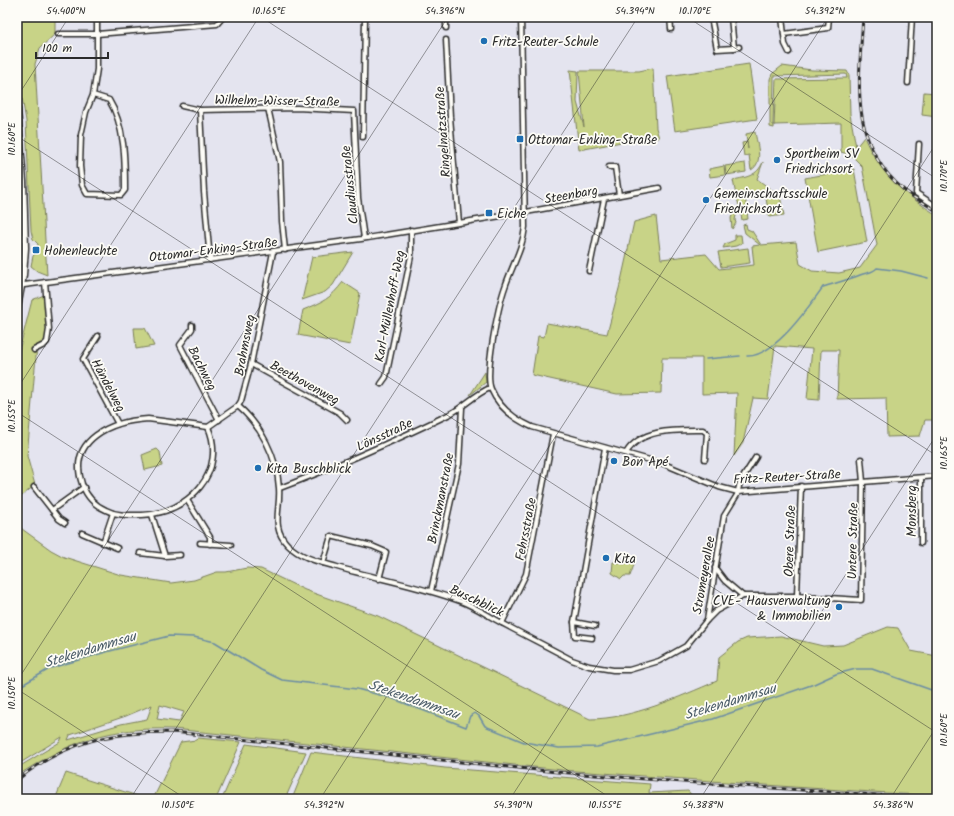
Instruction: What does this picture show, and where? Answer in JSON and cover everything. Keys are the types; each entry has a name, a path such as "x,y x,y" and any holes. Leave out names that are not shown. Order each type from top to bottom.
{"main road":[{"path":"17,108 21,150 24,224 24,256 17,308"}],"street":[{"path":"93,95 109,100 118,118 122,131 125,190 121,194 87,194 82,185 80,166 81,135 86,112 93,95 97,69 97,17"},
{"path":"58,34 97,34 217,24 223,17"},
{"name":"Claudiusstraße","path":"363,136 364,17"},
{"path":"446,17 446,28"},
{"path":"490,388 490,358 496,323 505,288 524,240 526,212 521,17"},
{"path":"670,17 671,29"},
{"path":"711,17 715,28 717,49 737,47 731,17"},
{"path":"782,17 785,44 789,52"},
{"path":"784,34 828,28 829,17"},
{"path":"908,83 912,17"},
{"name":"Ringelnatzstraße","path":"446,40 450,117 459,223"},
{"name":"Wilhelm-Wisser-Straße","path":"182,106 200,110 268,108 354,111"},
{"path":"268,108 280,162 282,221 285,250"},
{"path":"200,110 204,192 210,260"},
{"name":"Claudiusstraße","path":"354,111 358,198 364,238"},
{"name":"Claudiusstraße","path":"354,130 363,130"},
{"path":"919,144 916,194 937,207"},
{"name":"Steenbarg","path":"609,167 615,166 619,195"},
{"name":"Steenbarg","path":"526,212 659,188"},
{"path":"589,271 604,199"},
{"name":"Ottomar-Enking-Straße","path":"19,285 273,252 526,212"},
{"name":"Karl-Müllenhoff-Weg","path":"381,384 386,377 411,256 412,230"},
{"name":"Brahmsweg","path":"238,406 244,393 273,252"},
{"path":"34,350 44,345 48,337 45,282"},
{"name":"Bachweg","path":"192,325 192,329 180,345 219,420"},
{"name":"Händelweg","path":"98,336 83,359 118,424"},
{"name":"Beethovenweg","path":"250,364 340,413 347,420"},
{"name":"Lönsstraße","path":"280,488 360,456 462,408 480,392 490,388"},
{"name":"Fritz-Reuter-Straße","path":"490,388 503,408 515,419 553,434 664,464 719,487 738,492 937,476"},
{"path":"208,427 213,440 214,455 203,483 187,500 168,510 152,514 113,513 97,505 84,487 80,469 81,453 91,439 101,431 118,424 148,419 208,427 238,406"},
{"name":"Buschblick","path":"238,406 249,416 264,438 273,460 280,488 276,519 286,544 303,556 322,563 379,579 431,591 462,602 560,654"},
{"name":"Brinckmanstraße","path":"431,591 459,464 462,408"},
{"path":"626,453 631,445 639,439 650,435 676,430 703,430 707,433 705,459"},
{"name":"Fehrsstraße","path":"502,623 526,574 553,434"},
{"path":"592,638 575,636 574,622 605,448"},
{"name":"Stromeyerallee","path":"560,654 589,666 613,670 629,670 643,667 678,652 686,646 707,620 724,516 738,492 740,482 756,457"},
{"name":"Untere Straße","path":"797,596 861,600 863,482 861,459"},
{"name":"Monsberg","path":"921,478 921,543"},
{"name":"Obere Straße","path":"797,596 801,486"},
{"path":"34,487 59,519 65,523"},
{"path":"52,510 84,487"},
{"path":"187,500 210,537 210,544"},
{"path":"103,543 113,513"},
{"path":"152,514 165,556"},
{"path":"82,533 117,548"},
{"path":"322,563 331,536 372,546 386,552 379,579"},
{"path":"200,543 231,545"},
{"path":"140,553 165,556 180,555"},
{"path":"715,568 725,581 743,596"},
{"path":"707,620 716,611 743,596 797,596"},
{"path":"574,622 595,626"}],"green space":[{"path":"17,17 55,17 55,34 40,48 35,64 47,275 37,271 31,266 33,256 37,252 38,244 33,239 31,231 26,121 17,68"},
{"path":"749,64 757,119 675,131 667,76"},
{"path":"782,66 812,70 847,71 849,75 850,114 856,147 864,137 877,161 894,182 914,199 937,215 937,420 925,420 920,436 887,437 886,398 837,399 839,350 821,350 819,400 807,399 812,349 775,346 768,399 753,398 743,443 734,456 737,393 702,394 702,358 662,358 661,393 617,394 532,375 538,336 544,337 547,323 607,334 634,222 656,216 661,259 706,254 719,269 754,265 752,246 760,245 745,233 743,225 746,224 747,229 752,231 761,245 796,242 800,264 812,271 839,273 860,268 877,245 862,166 851,155 841,152 841,123 774,125 774,128 770,127 770,79 772,74","holes":["846,74 847,78 776,79 773,125 774,76"]},
{"path":"653,68 656,128 659,138 632,140 579,150 570,70 578,71 577,102 584,127 579,71 639,71"},
{"path":"924,92 937,93 937,117 922,115"},
{"path":"755,132 759,158 755,167 751,170 749,155 744,156 742,143 747,142 748,149 746,134"},
{"path":"763,162 757,179 780,196 784,215 769,217 765,192 745,195 748,219 742,220 733,180 747,177 755,173 761,167"},
{"path":"745,163 746,172 726,175 725,166"},
{"path":"724,166 725,175 710,177 709,169"},
{"path":"854,169 867,242 818,252 805,178"},
{"path":"735,209 737,211 735,220 736,223 732,229 731,218"},
{"path":"735,235 741,235 742,243 736,246 723,248 725,244 735,240"},
{"path":"748,248 750,263 721,267 718,252"},
{"path":"353,252 333,285 325,292 302,300 312,257"},
{"path":"343,282 360,293 350,345 298,335 303,310 326,299"},
{"path":"44,295 47,333 45,340 37,346 27,456 35,485 17,500 17,359 32,300"},
{"path":"134,328 145,328 154,346 136,349"},
{"path":"485,372 486,382 470,395"},
{"path":"157,449 160,452 162,466 145,470 142,455"},
{"path":"17,522 22,529 51,550 64,557 121,575 171,583 194,580 217,572 247,568 261,569 305,590 378,616 590,719 606,718 639,711 671,700 717,681 719,657 738,642 747,638 781,636 823,646 843,645 888,627 898,628 911,651 937,656 937,796 562,770 174,729 130,730 91,738 55,753 17,776 17,768 60,742 62,737 17,765","holes":["152,705 147,719 121,724 68,740 70,735 126,716","160,705 184,712 179,722 157,719"]},
{"path":"626,560 635,562 630,576 624,576 621,579 612,573 613,562 625,564"},
{"path":"198,738 241,742 216,799 153,799 181,742 196,740"},
{"path":"246,744 306,752 285,799 222,799"},
{"path":"311,752 445,768 650,784 649,793 688,791 695,799 292,799"},
{"path":"66,773 147,799 63,799 56,797"}],"waterway":[{"path":"747,356 757,354 768,349 779,340 790,330 823,287 871,272 877,268 901,271 928,278"},
{"path":"706,359 740,356"},
{"name":"Stekendammsau","path":"17,688 51,668 106,652 169,636 194,637 215,642 261,670 282,680 357,689 391,698 466,727 470,716 475,713 479,716 485,726 524,742 559,748 597,747 713,719 814,684 836,674 856,669 872,669 937,692"}],"railway":[{"path":"863,17 859,87 865,131 873,152 886,172 904,190 937,211"},
{"path":"17,780 36,766 54,756 72,747 90,741 130,734 173,732 557,772 937,799"}],"place":[{"name":"Fritz-Reuter-Schule","path":"484,41"},
{"name":"Ottomar-Enking-Straße","path":"520,139"},
{"name":"Sportheim SV Friedrichsort","path":"777,160"},
{"name":"Gemeinschaftsschule Friedrichsort","path":"706,200"},
{"name":"Eiche","path":"489,213"},
{"name":"Hohenleuchte","path":"36,250"},
{"name":"Bon Apé","path":"614,461"},
{"name":"Kita Buschblick","path":"258,468"},
{"name":"Kita","path":"606,558"},
{"name":"CVE- Hausverwaltung & Immobilien","path":"839,607"}]}
